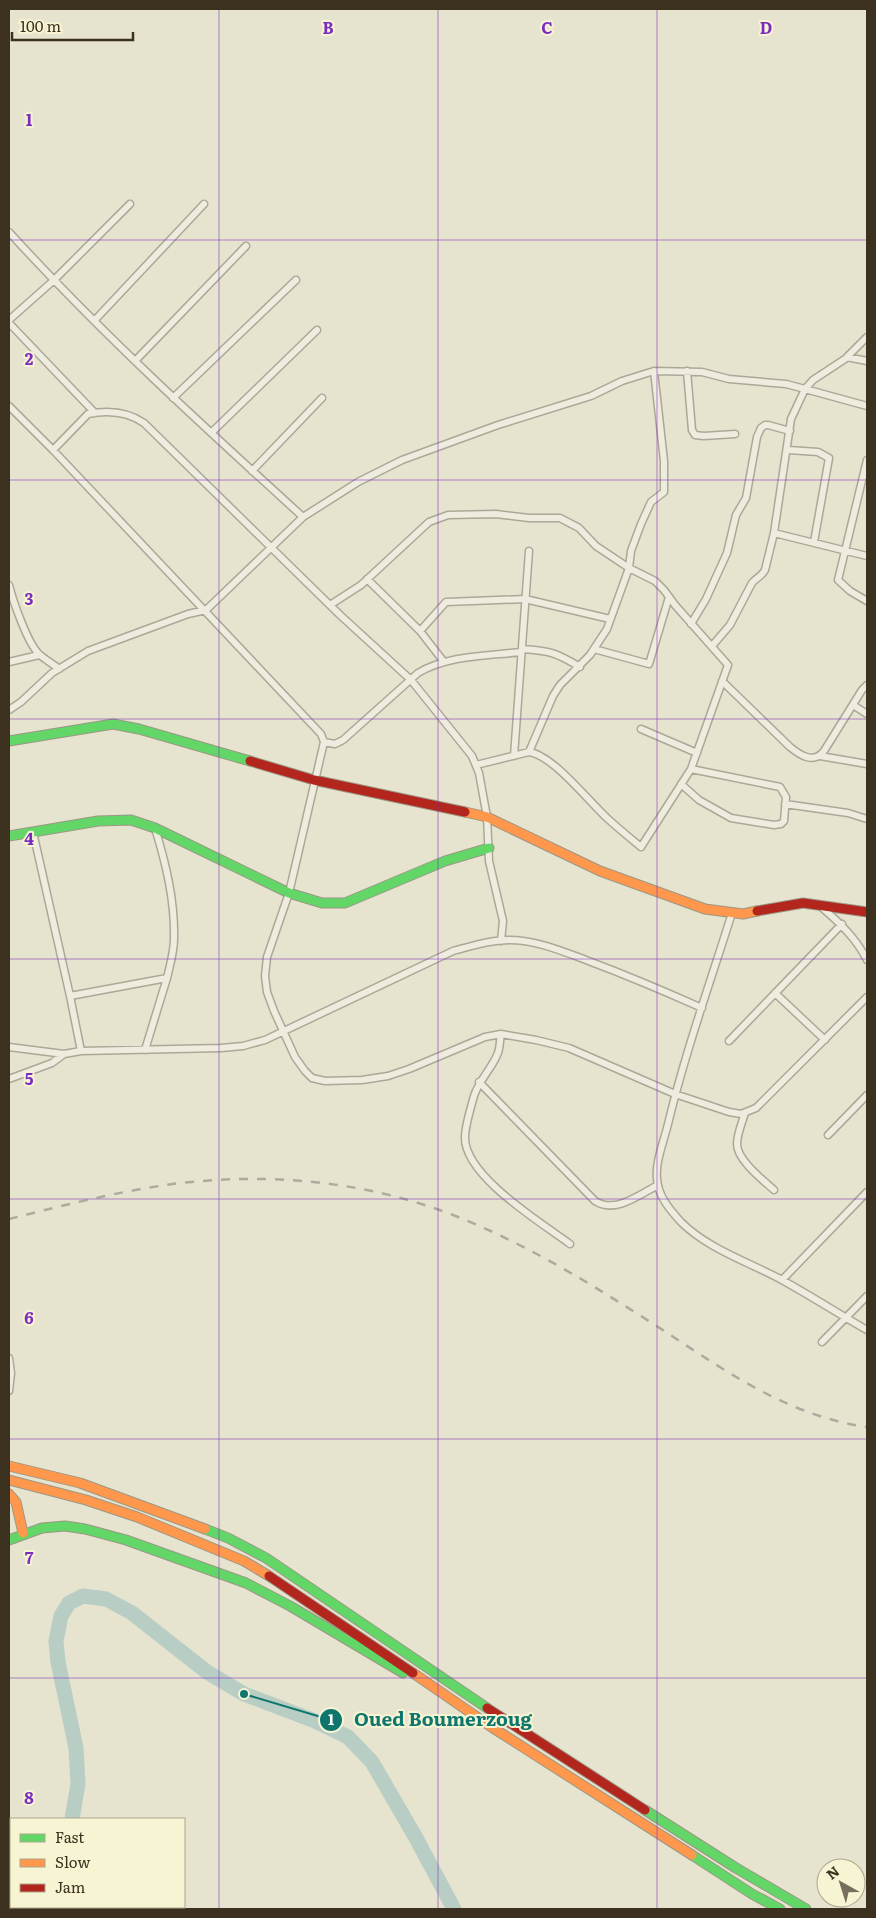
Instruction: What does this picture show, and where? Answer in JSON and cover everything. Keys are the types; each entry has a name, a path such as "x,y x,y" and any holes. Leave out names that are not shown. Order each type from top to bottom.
{"main road":[{"path":"9,740 113,724 314,780 487,817 600,871 705,908 743,914 803,903 867,912"},
{"path":"9,836 115,820 131,820 155,828 289,893 322,903 334,904 345,902 445,861 489,848"},
{"path":"9,1464 135,1502 228,1538 266,1558 465,1693 614,1790 736,1868 806,1909"},
{"path":"9,1480 86,1500 137,1518 244,1561 293,1591 469,1711 752,1894 780,1909"},
{"path":"9,1494 16,1502 24,1534"},
{"path":"9,1540 42,1528 65,1526 85,1529 126,1540 246,1583 290,1606 469,1711"}],"street":[{"path":"95,413 9,321 53,281 130,204"},
{"path":"94,321 204,204"},
{"path":"9,232 53,281 173,398 303,517"},
{"path":"135,361 246,246"},
{"path":"173,398 296,280"},
{"path":"211,433 317,330"},
{"path":"712,646 730,625 752,583 763,574 774,533 792,420 805,389 813,380 847,357 867,337"},
{"path":"847,357 867,361"},
{"path":"9,710 60,668 88,651 188,614 206,610 303,517 358,482 402,460 591,396 622,380 654,371 702,372 729,379 786,384 867,406"},
{"path":"529,752 560,685 580,667 594,649 610,619 629,568 631,551 641,524 652,502 664,492 664,461 654,371"},
{"path":"687,371 692,430 695,435 735,434"},
{"path":"252,471 322,398"},
{"path":"9,406 206,610 321,734 324,742 289,893 267,957 265,976 267,992 284,1033 295,1056 305,1072 312,1078 325,1081 362,1080 388,1076 410,1069 476,1041 501,1034 569,1048 675,1094 729,1112 746,1113 756,1108 867,997"},
{"path":"53,450 88,414 122,413 144,423 330,605 411,680 467,750 480,773 487,817 489,861 503,921 501,941"},
{"path":"692,624 706,600 727,553 734,521 746,498 760,428 768,425 790,431"},
{"path":"788,450 818,452 829,458 814,542"},
{"path":"867,460 838,580 850,591 867,601"},
{"path":"330,605 367,578 429,522 448,515 496,514 529,518 560,518 579,528 596,546 629,568 655,581 728,665 691,769 641,847 608,819 556,767 542,756 529,752 476,765"},
{"path":"774,533 867,556"},
{"path":"514,756 529,551"},
{"path":"367,578 420,631 444,662"},
{"path":"9,585 27,636 39,655 60,668"},
{"path":"594,649 649,664 669,596"},
{"path":"420,631 446,602 525,599 610,619"},
{"path":"324,742 335,744 343,740 418,673 430,666 444,662 522,650 548,651 558,654 580,667"},
{"path":"9,662 39,655"},
{"path":"722,681 767,727 799,754 808,758 820,756 867,764"},
{"path":"820,756 867,684"},
{"path":"853,705 867,714"},
{"path":"641,729 697,753"},
{"path":"681,784 698,800 731,818 774,825 781,824 785,817 786,797 780,787 691,769"},
{"path":"785,804 848,813 867,819"},
{"path":"145,1050 167,978 174,940 172,894 155,828"},
{"path":"33,832 81,1051"},
{"path":"818,904 842,924 862,950 867,960"},
{"path":"732,913 675,1094 658,1163 656,1180 666,1204 680,1221 693,1232 719,1248 782,1280 867,1330"},
{"path":"729,1041 842,924"},
{"path":"9,1047 64,1054 81,1051 189,1050 243,1046 284,1033 454,952 477,944 501,941 524,941 568,954 628,976 702,1008"},
{"path":"70,996 167,978"},
{"path":"775,993 825,1040"},
{"path":"501,1034 500,1050 479,1082 474,1096 465,1137 467,1150 475,1164 500,1194 570,1244"},
{"path":"9,1079 52,1064 64,1054"},
{"path":"479,1082 594,1201 602,1206 618,1205 658,1185"},
{"path":"828,1135 867,1095"},
{"path":"746,1113 737,1146 740,1155 751,1169 774,1190"},
{"path":"782,1280 867,1192"},
{"path":"822,1342 867,1296"},
{"path":"9,1358 11,1373 9,1391"}],"waterway":[{"path":"72,1818 78,1784 76,1748 58,1662 56,1641 61,1616 69,1603 83,1596 106,1599 132,1613 207,1672 244,1694 315,1721 348,1737 372,1762 454,1909"}],"railway":[{"path":"9,1219 94,1198 181,1183 214,1180 248,1179 314,1182 381,1193 445,1212 518,1244 588,1283 716,1365 773,1397 803,1410 834,1420 867,1427"}],"traffic: fast":[{"path":"9,741 113,724 139,729 250,761"},
{"path":"9,836 98,821 131,820 155,828 289,893 322,903 345,903 445,861 489,848"},
{"path":"9,1540 42,1528 65,1526 85,1529 126,1540 246,1583 290,1606 403,1673"},
{"path":"205,1529 228,1538 266,1558 487,1708"},
{"path":"645,1810 736,1868 806,1909"},
{"path":"692,1855 752,1894 780,1909"}],"traffic: slow":[{"path":"465,812 487,817 600,871 705,909 743,914 757,911"},
{"path":"9,1466 80,1483 205,1529"},
{"path":"9,1480 86,1500 137,1517 244,1561 269,1576"},
{"path":"9,1494 16,1502 23,1533"},
{"path":"413,1673 493,1728 692,1855"}],"traffic: jam":[{"path":"250,761 314,780 465,812"},
{"path":"757,911 803,903 867,912"},
{"path":"269,1576 413,1673"},
{"path":"487,1708 645,1810"}],"place":[{"name":"Oued Boumerzoug","path":"244,1694"}]}
